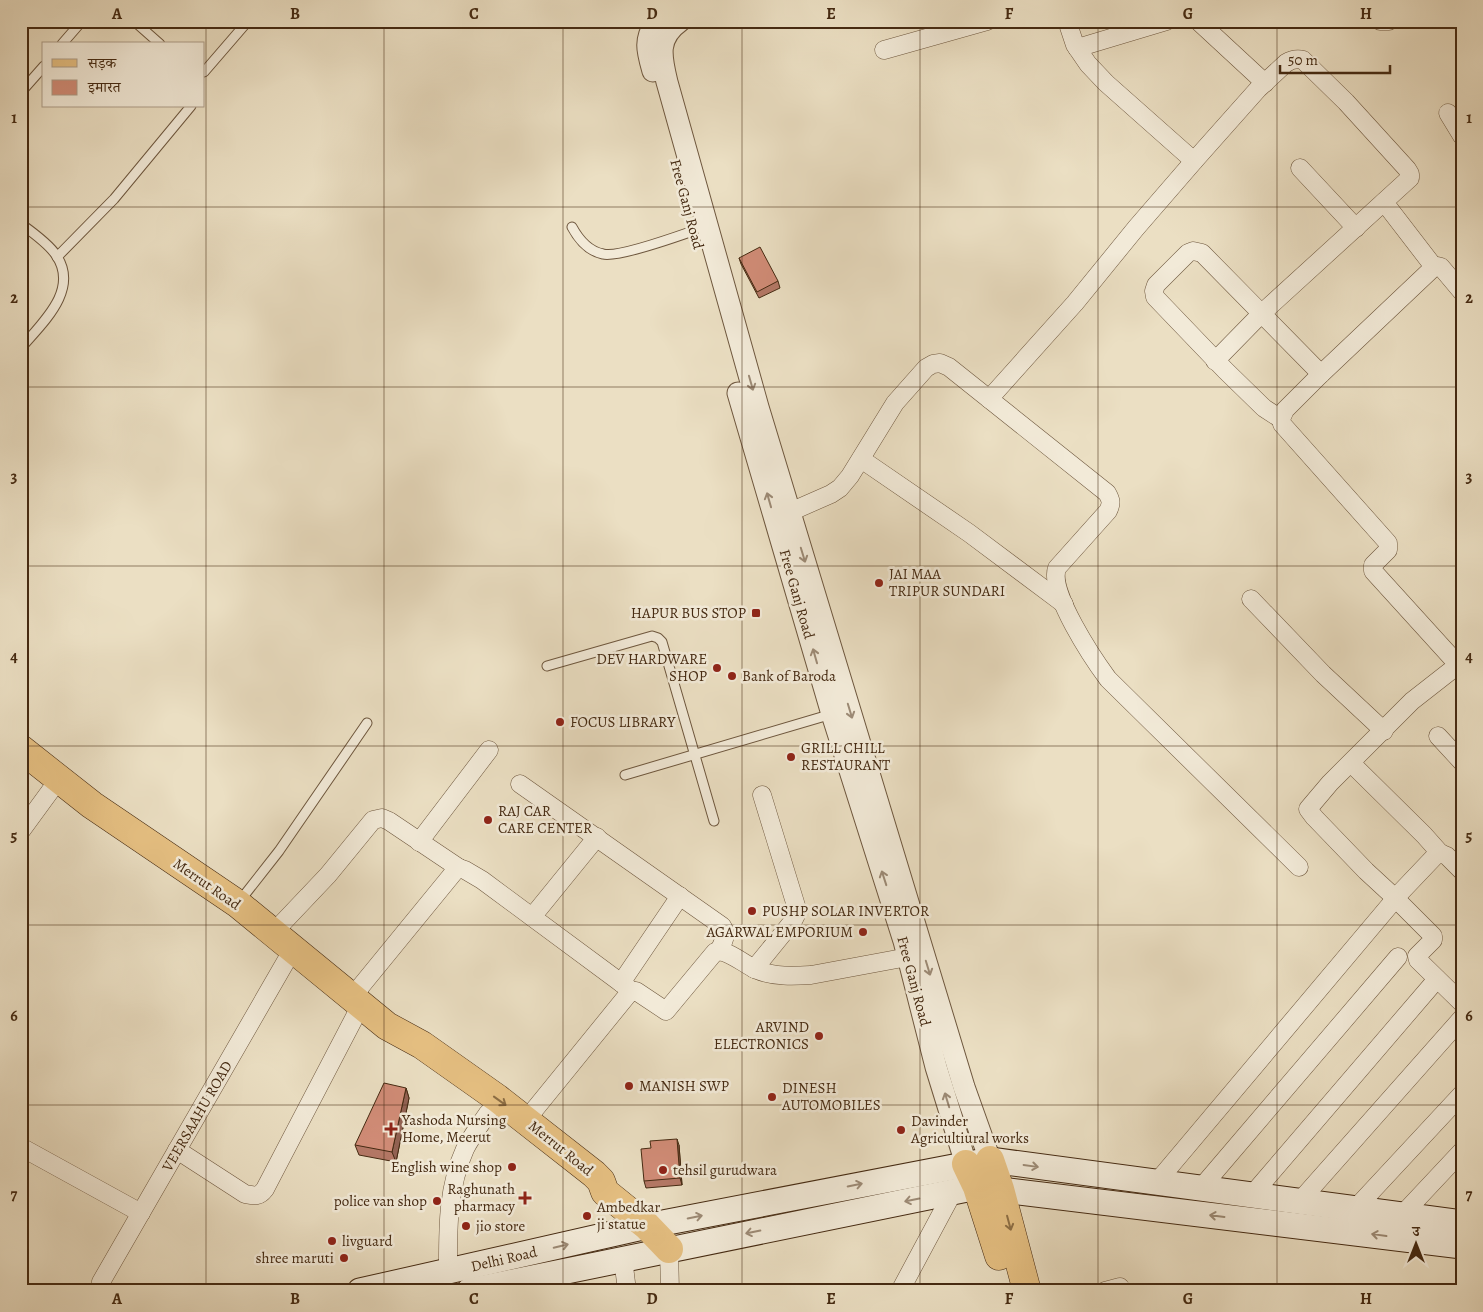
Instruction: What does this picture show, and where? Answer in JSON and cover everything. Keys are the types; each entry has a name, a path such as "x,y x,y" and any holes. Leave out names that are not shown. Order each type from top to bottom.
{"main road":[{"name":"Merrut Road","path":"21,749 92,805 238,904 386,1026 422,1045 526,1120 594,1174 601,1182 605,1192 647,1226 669,1248"},
{"name":"Merrut Road","path":"386,1026 400,1046 411,1057 488,1113 581,1187 605,1192"},
{"path":"977,1178 1156,1183 1462,1223"},
{"path":"977,1178 1462,1246"},
{"path":"977,1178 1010,1291"},
{"path":"977,1178 1027,1291"},
{"name":"Delhi Road","path":"360,1291 647,1226 802,1196 977,1178"},
{"name":"Delhi Road","path":"469,1291 810,1220 977,1178"},
{"path":"802,1196 810,1220"}],"street":[{"path":"680,21 665,36 661,58 663,66 717,265 964,1087 977,1178 900,1291"},
{"path":"884,50 988,21"},
{"path":"1067,21 1077,48 1088,64 1106,83 1194,161"},
{"path":"1077,48 1167,21"},
{"path":"1198,21 1265,83"},
{"path":"1380,21 1390,21"},
{"name":"Free Ganj Road","path":"648,25 648,52 693,231 746,419 832,714 908,957 936,1067 977,1178"},
{"path":"989,399 1075,303 1194,161 1265,83 1286,63 1299,59 1346,102 1410,174 1408,180 1262,313 1216,361"},
{"path":"1448,113 1462,136"},
{"path":"1300,168 1356,228"},
{"path":"1384,202 1434,267"},
{"path":"1281,419 1264,408 1155,297 1156,285 1188,253 1198,251 1202,253 1321,374"},
{"path":"1462,292 1441,267 1434,267 1321,374 1285,410 1281,419 1282,424 1388,543 1388,550 1374,566 1373,571 1460,667 1412,701 1308,809 1366,871 1433,936 1433,940 1417,956 1418,960 1462,1003"},
{"path":"790,512 831,494 840,488 850,476 896,403 926,368 940,363 949,367 1107,493 1111,499 1108,511 1057,568 1055,578 1058,589 1083,643 1108,679 1299,867"},
{"path":"861,459 968,533 1065,604"},
{"path":"1250,599 1316,667 1384,731"},
{"path":"1438,736 1462,762"},
{"path":"418,842 489,750"},
{"path":"1351,764 1440,853 1447,856 1462,871"},
{"path":"21,831 59,779"},
{"path":"520,784 722,926 726,931 726,936 719,951 754,969 782,975 811,975 908,957"},
{"path":"754,969 793,920 797,909 762,795"},
{"name":"VEERSAAHU ROAD","path":"101,1282 177,1150 283,941 328,875 373,820 382,818 459,868 482,880 627,987 666,1011 712,954 719,951"},
{"path":"532,917 597,837"},
{"path":"1156,1183 1394,897 1440,853"},
{"path":"177,1150 245,1194 260,1195 266,1189 356,1001 459,868"},
{"path":"526,1120 628,994 627,987 680,896"},
{"path":"1200,1188 1398,957"},
{"path":"1251,1196 1437,979"},
{"path":"1299,1202 1462,1018"},
{"path":"1354,1210 1462,1094"},
{"path":"448,1271 448,1220 452,1188 465,1148 488,1113"},
{"path":"21,1147 141,1213"},
{"path":"1402,1215 1462,1151"},
{"path":"669,1248 670,1291"},
{"path":"623,1258 627,1291"}],"lane":[{"path":"64,42 82,21"},
{"path":"134,21 158,42"},
{"path":"205,71 248,21"},
{"path":"21,92 42,68"},
{"path":"57,257 114,199 188,108"},
{"path":"21,224 54,252 63,280 58,301 21,348"},
{"path":"572,227 578,238 590,249 604,255 625,252 693,231"},
{"path":"547,666 652,636 658,638 662,642 714,821"},
{"path":"625,775 832,714"},
{"path":"238,904 279,851 367,722"}],"building":[{"path":"760,247 778,281 757,292 739,258"},
{"path":"384,1083 406,1088 392,1152 355,1145"},
{"name":"tehsil gurudwara","path":"677,1139 680,1178 644,1181 641,1149 651,1148 650,1141"}],"place":[{"name":"JAI MAA TRIPUR SUNDARI","path":"879,583"},
{"name":"HAPUR BUS STOP","path":"756,613"},
{"name":"DEV HARDWARE SHOP","path":"717,668"},
{"name":"Bank of Baroda","path":"732,676"},
{"name":"FOCUS LIBRARY","path":"560,722"},
{"name":"GRILL CHILL RESTAURANT","path":"791,757"},
{"name":"RAJ CAR CARE CENTER","path":"488,820"},
{"name":"PUSHP SOLAR INVERTOR","path":"752,911"},
{"name":"AGARWAL EMPORIUM","path":"863,932"},
{"name":"ARVIND ELECTRONICS","path":"819,1036"},
{"name":"MANISH SWP","path":"629,1086"},
{"name":"DINESH AUTOMOBILES","path":"772,1097"},
{"name":"Yashoda Nursing Home, Meerut","path":"391,1129"},
{"name":"Davinder Agricultiural works","path":"901,1130"},
{"name":"English wine shop","path":"512,1167"},
{"name":"tehsil gurudwara","path":"663,1170"},
{"name":"Raghunath pharmacy","path":"525,1198"},
{"name":"police van shop","path":"437,1201"},
{"name":"Ambedkar ji statue","path":"587,1216"},
{"name":"jio store","path":"466,1226"},
{"name":"livguard","path":"332,1241"},
{"name":"shree maruti","path":"344,1258"}]}
